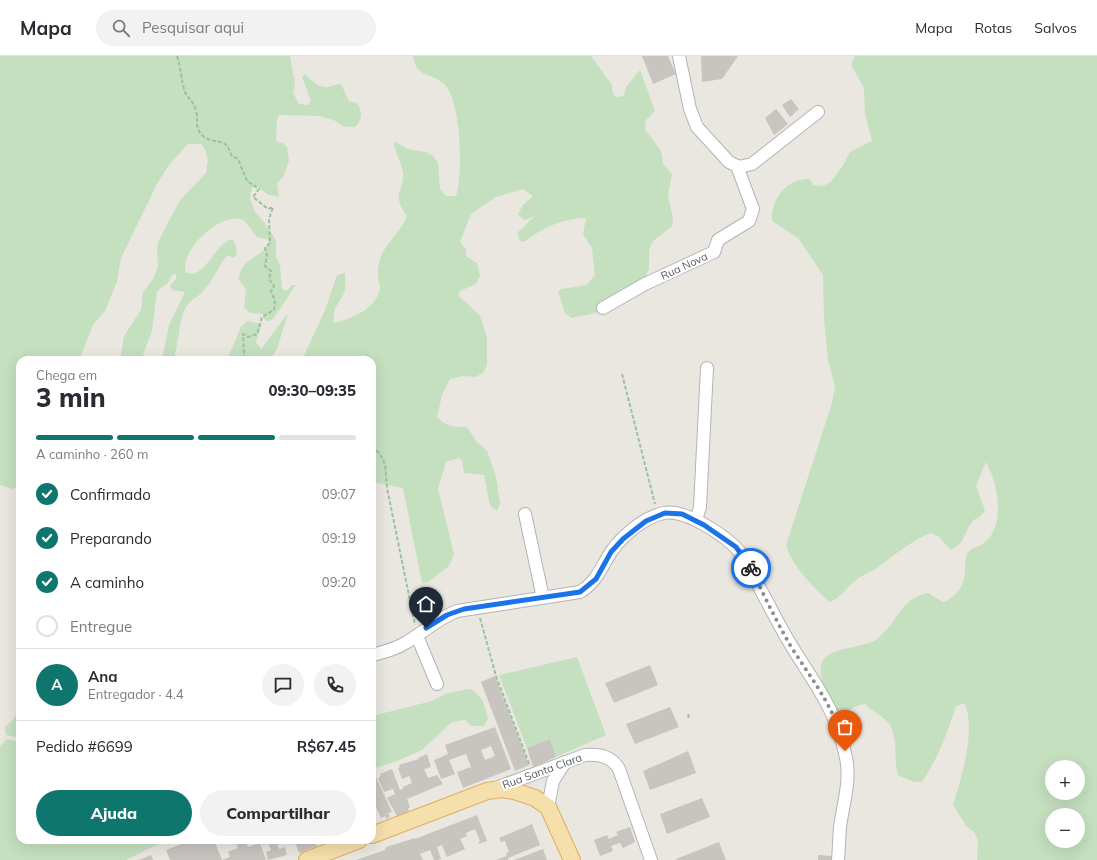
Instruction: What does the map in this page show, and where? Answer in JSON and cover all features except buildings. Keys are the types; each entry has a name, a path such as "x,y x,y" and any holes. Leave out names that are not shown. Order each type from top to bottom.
{"main road":[{"path":"495,789 502,789 523,794 540,801 548,807 572,860"},
{"name":"Rua Santa Clara","path":"376,834 495,789"},
{"path":"307,860 349,844"}],"street":[{"path":"679,56 694,121 702,135 729,162 737,166 745,167 752,164 818,112"},
{"name":"Rua Nova","path":"603,308 645,284 714,252 718,240 749,221 753,209 737,166"},
{"path":"696,520 700,507 707,368"},
{"path":"376,654 395,648 417,636 447,615 478,608 580,592 587,588 596,579 616,545 634,529 658,515 672,513 682,514 696,520 741,553 787,639 819,688 836,722 843,742 848,771 846,794 840,826 838,860"},
{"path":"525,514 543,598"},
{"path":"417,636 437,684"},
{"name":"Rua Santa Clara","path":"495,789 585,755 596,754 612,760 619,769 651,860"},
{"path":"548,807 553,781 557,771 565,762"}],"path":[{"path":"177,56 186,94 193,100 197,113 195,122 197,128 202,135 215,141 224,142 229,146 231,155 238,159 247,181 259,190 253,198 268,209 273,207 269,219 270,242 265,248 267,255 265,266 271,271 269,279 274,286 271,292 275,300 274,310 262,317 257,334 248,337 243,334 244,356"},
{"path":"622,374 658,515"},
{"path":"376,450 382,455 385,466 387,488 417,636"},
{"path":"478,608 496,676 533,774"},
{"path":"688,718 689,713"}],"green space":[{"path":"0,56 290,56 295,84 293,93 299,104 308,105 311,101 302,77 305,74 312,81 322,87 341,84 349,101 357,103 359,106 361,116 357,125 355,127 342,126 336,121 319,116 279,115 276,141 287,147 289,161 283,177 277,184 279,197 267,194 257,186 252,187 250,199 255,212 276,240 276,257 280,265 282,288 286,291 292,285 296,285 274,318 267,321 263,318 263,314 250,313 244,307 246,289 238,279 242,268 246,263 265,249 269,240 257,237 244,220 235,219 225,221 204,234 195,244 185,264 186,273 194,274 200,270 221,246 232,239 236,247 236,256 232,258 229,255 225,258 208,285 187,306 182,317 174,356 163,356 169,325 185,292 172,290 170,286 176,279 176,274 172,275 168,283 157,291 152,331 143,356 121,356 124,336 141,310 143,292 153,279 158,267 157,249 159,240 180,200 206,173 208,160 204,147 201,144 188,144 169,165 157,184 121,258 117,281 105,311 93,325 81,356 16,356 16,488 12,489 0,485"},
{"path":"413,56 591,56 612,85 613,94 616,97 624,96 626,87 640,70 655,111 646,120 645,129 661,151 663,164 672,174 668,196 673,218 672,226 652,242 649,250 649,269 643,281 601,312 571,318 565,313 558,292 561,289 587,285 595,275 592,248 583,234 586,218 577,218 561,222 545,228 524,242 520,241 517,233 535,216 524,220 518,214 523,205 533,196 523,189 496,197 471,214 460,242 466,249 466,256 477,263 480,276 476,284 460,291 458,295 480,316 487,337 487,364 484,372 476,377 463,376 450,379 442,395 437,417 450,426 467,427 477,442 487,451 496,476 500,503 497,511 490,506 484,475 464,473 462,460 459,458 446,462 438,489 454,554 449,566 428,582 422,583 403,488 376,483 376,356 304,356 325,310 337,275 345,273 345,289 344,294 335,308 333,317 334,323 363,311 369,307 378,295 380,287 378,279 378,266 381,257 407,216 402,208 399,198 403,174 395,150 394,141 408,149 426,152 433,156 438,163 440,189 446,196 456,196 460,172 460,155 454,104 449,91 443,83 438,79 424,74 417,68"},
{"path":"855,56 1097,56 1097,860 977,860 978,840 974,832 967,827 953,805 960,782 968,739 968,713 964,703 956,706 942,746 922,782 914,782 898,775 894,736 887,721 865,704 856,706 836,721 822,683 821,668 822,662 826,657 839,650 864,645 877,639 890,626 904,606 910,601 918,596 928,593 943,602 953,597 960,589 964,580 967,554 972,549 983,544 991,536 998,516 997,493 986,462 976,486 985,510 981,515 973,520 962,541 956,547 951,550 939,537 931,533 923,536 877,568 858,578 838,597 830,602 799,570 787,548 787,541 832,403 835,386 828,360 824,320 823,275 798,238 772,221 772,213 777,198 787,186 793,182 809,179 814,185 823,186 831,182 842,167 850,152 872,141 865,114 864,88 851,65"},
{"path":"288,313 277,349 273,356 229,356 241,327 247,321 262,324 256,342 261,349"},
{"path":"577,657 606,735 556,757 550,739 527,748 499,675"},
{"path":"470,689 478,694 484,705 488,718 484,726 471,726 465,720 452,722 422,750 397,761 376,768 376,715 432,701 448,693"},
{"path":"16,715 16,737 6,735 5,727"},
{"path":"7,739 16,741 16,844 158,844 126,860 0,860 0,746"}],"way so far":[{"path":"751,568 774,615 791,645 832,710 839,727 845,751"}],"route":[{"path":"426,628 447,615 464,609 580,592 587,588 596,579 616,545 634,529 646,521 665,513 682,514 704,525 736,547 751,568"}]}
